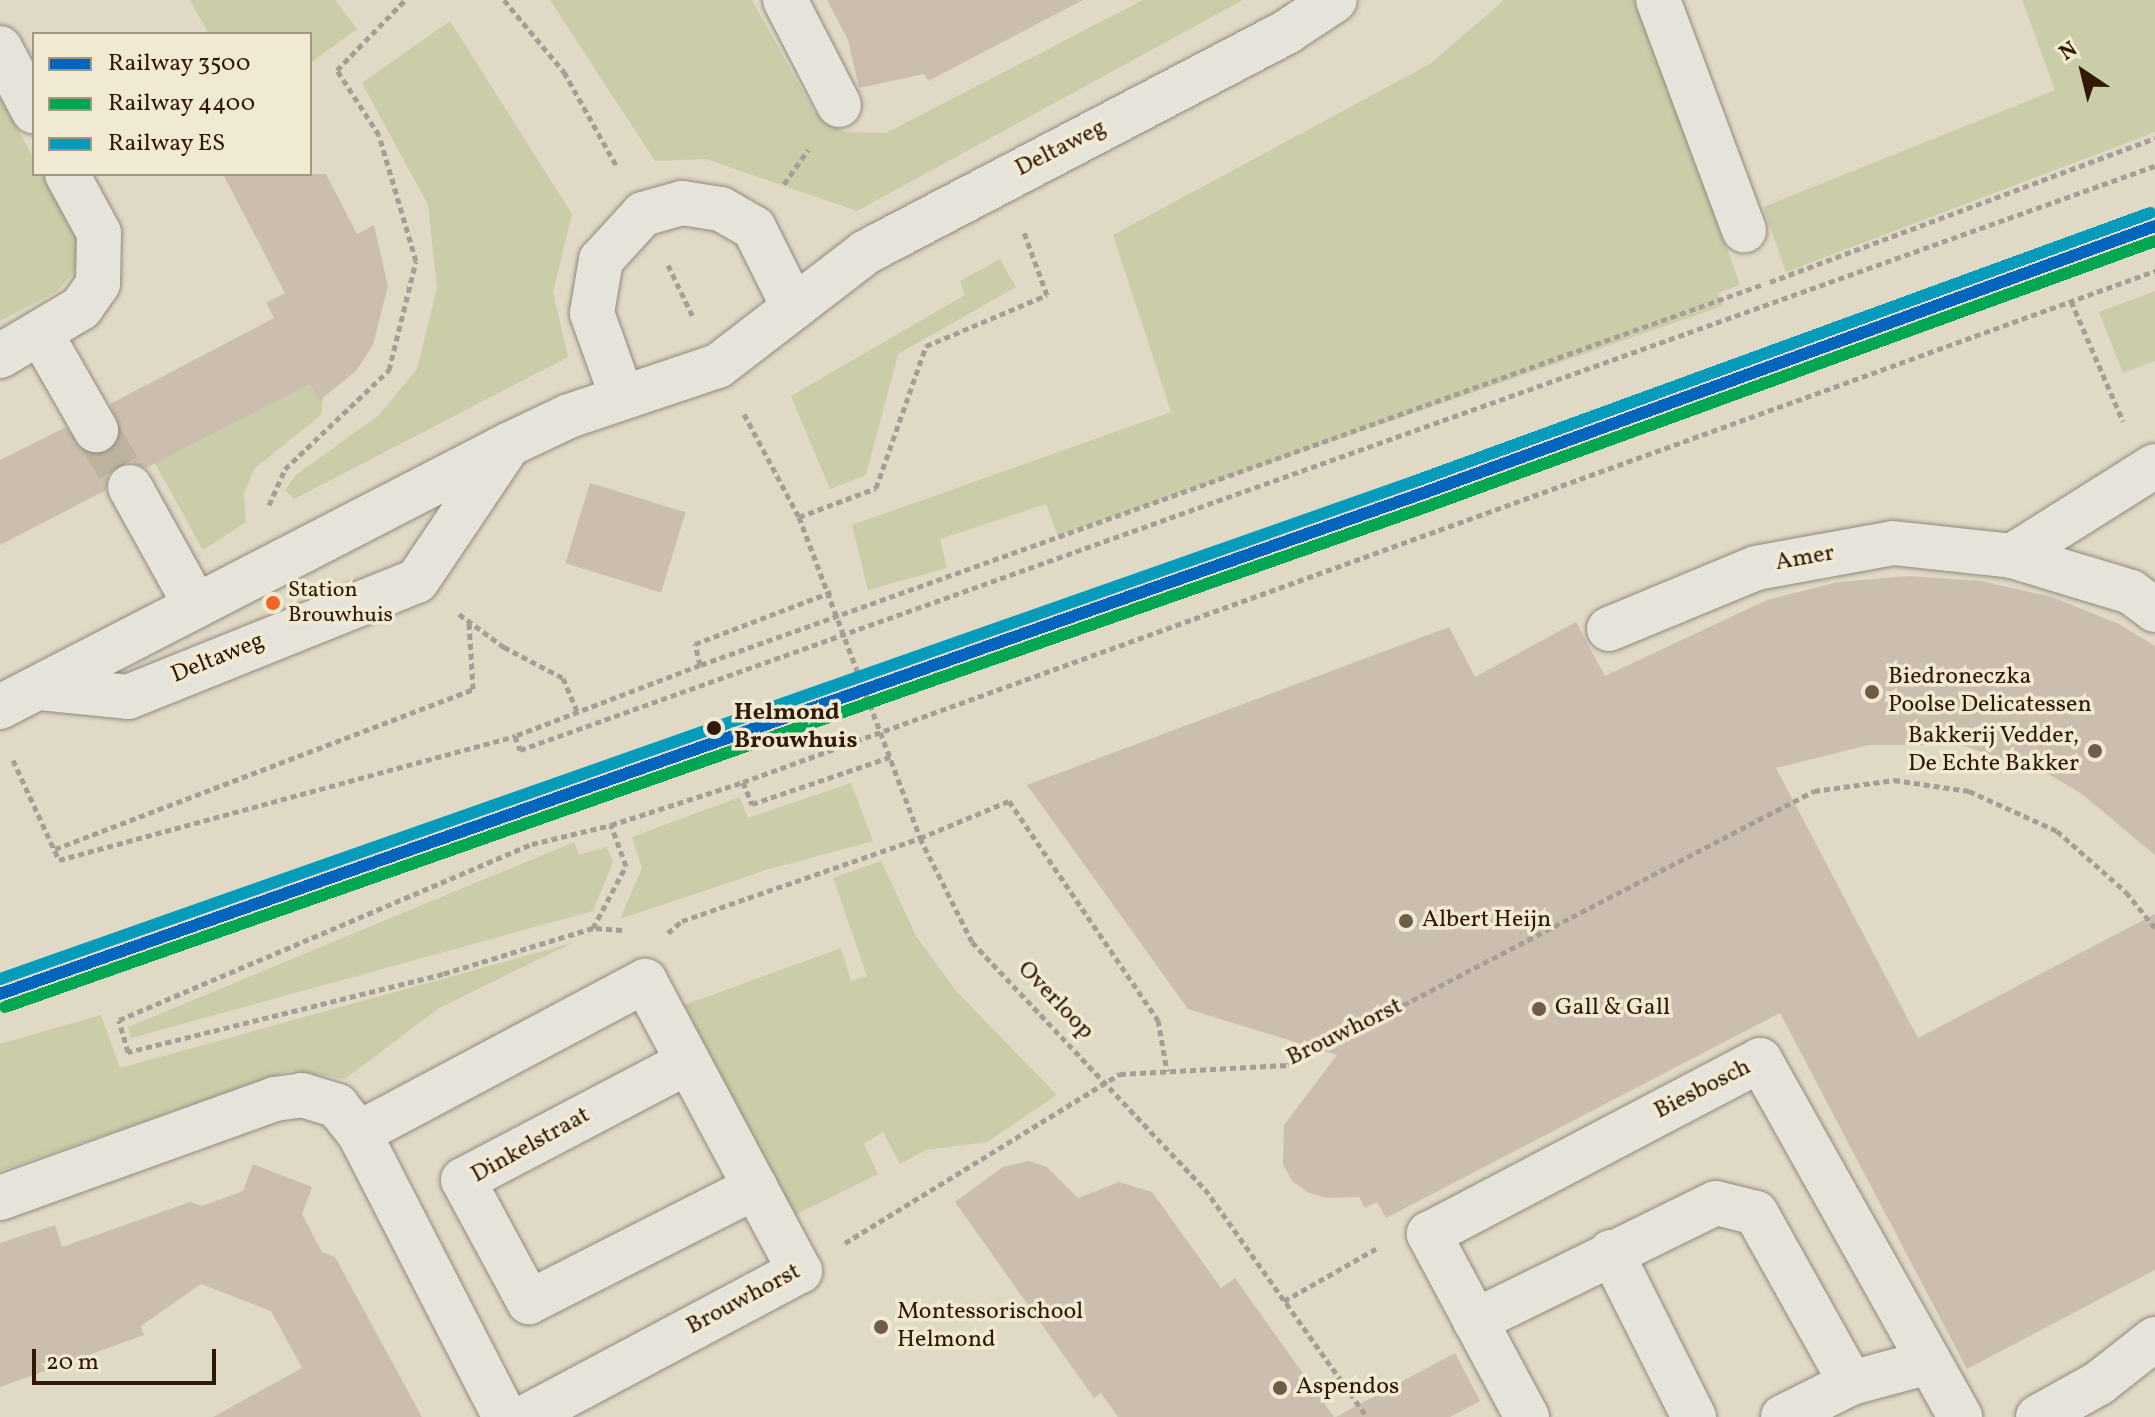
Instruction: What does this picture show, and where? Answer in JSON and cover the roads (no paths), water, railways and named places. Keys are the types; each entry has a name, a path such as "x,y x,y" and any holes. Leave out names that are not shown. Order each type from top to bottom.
{"street":[{"path":"785,0 839,105"},
{"name":"Deltaweg","path":"0,707 510,444 622,397 718,366 866,252 1288,31 1335,0"},
{"path":"1658,0 1744,230"},
{"path":"0,48 32,108"},
{"path":"0,356 81,308 98,284 99,233 68,176"},
{"path":"622,397 592,313 601,260 643,214 682,203 721,209 754,228 794,308"},
{"path":"41,334 96,430"},
{"name":"Deltaweg","path":"40,688 128,697 417,581 510,444"},
{"path":"2012,556 2155,466"},
{"path":"130,487 196,606"},
{"name":"Amer","path":"1609,629 1756,568 1893,543 2012,556 2131,592 2155,610"},
{"path":"359,1133 645,981 756,1187"},
{"name":"Biesbosch","path":"1475,1321 1429,1234 1760,1060 1960,1417"},
{"name":"Dinkelstraat","path":"688,1062 463,1180 529,1302 756,1187"},
{"path":"0,1198 275,1099 302,1095 337,1106 359,1133 505,1417"},
{"name":"Brouwhorst","path":"525,1417 800,1271 756,1187"},
{"path":"1527,1417 1475,1321 1716,1203 1756,1213 1851,1383"},
{"path":"1611,1252 1694,1417"},
{"path":"2038,1417 2099,1383 2155,1339"},
{"path":"1783,1417 1851,1383 1929,1362"},
{"path":"2099,1383 2155,1364"}],"tunnel":[{"path":"96,430 130,487"}],"rail line":[{"name":"ES","path":"0,979 1413,482 2150,213"},
{"name":"3500","path":"0,994 1418,495 2155,226"},
{"name":"4400","path":"5,1007 1423,508 2155,241"}],"place":[{"name":"Station Brouwhuis","path":"273,603"},
{"name":"Biedroneczka Poolse Delicatessen","path":"1872,692"},
{"name":"Helmond Brouwhuis","path":"714,728"},
{"name":"Bakkerij Vedder, De Echte Bakker","path":"2095,751"},
{"name":"Albert Heijn","path":"1406,921"},
{"name":"Gall & Gall","path":"1539,1009"},
{"name":"Montessorischool Helmond","path":"881,1327"},
{"name":"Aspendos","path":"1280,1388"}]}
